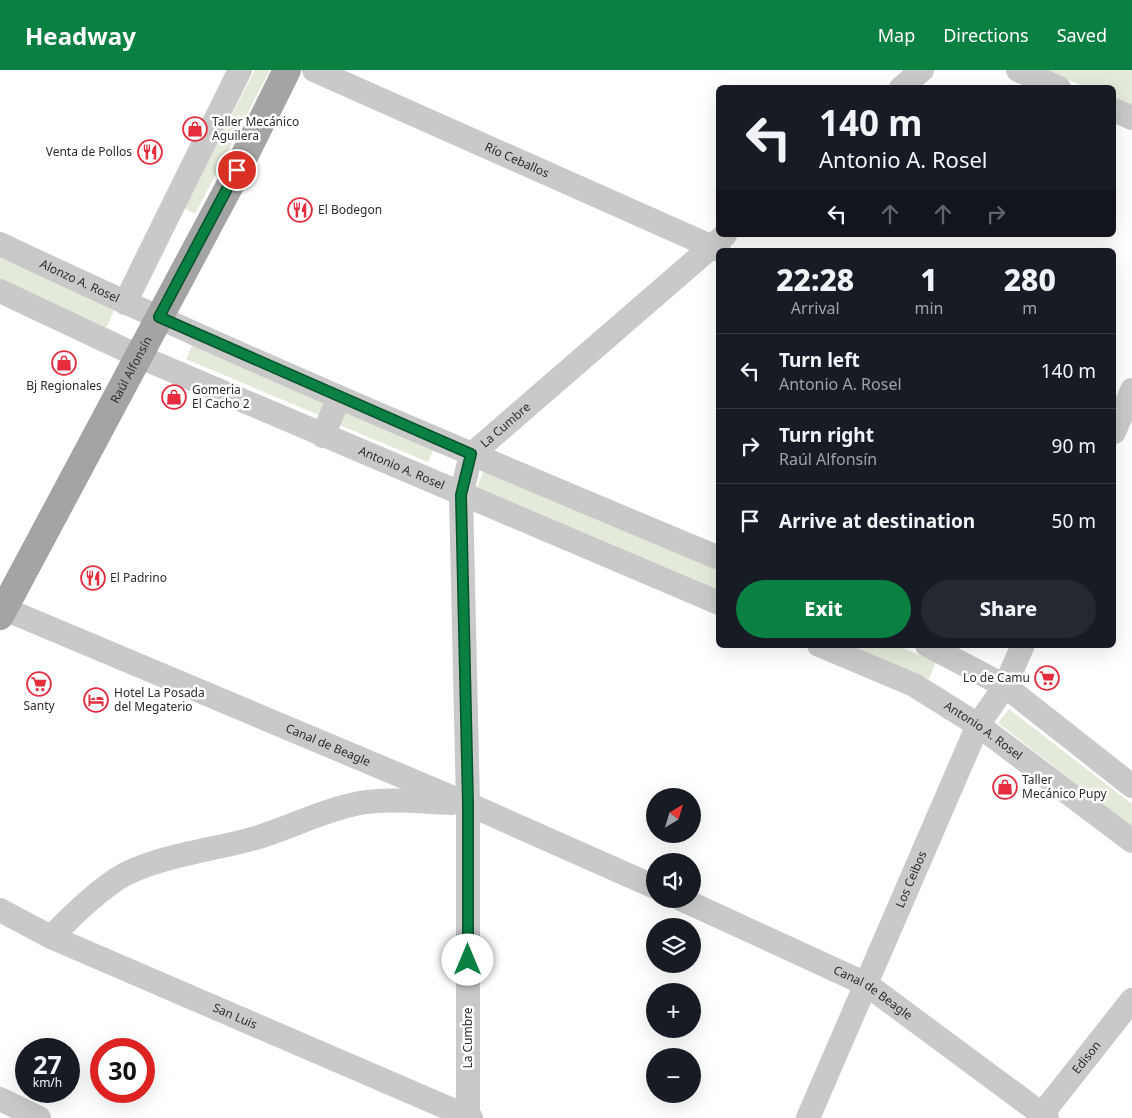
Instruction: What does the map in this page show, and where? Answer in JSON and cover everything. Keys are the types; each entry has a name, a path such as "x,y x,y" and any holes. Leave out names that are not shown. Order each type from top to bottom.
{"main road":[{"name":"Raúl Alfonsín","path":"1,610 229,187 287,70"}],"street":[{"path":"125,303 240,70"},
{"name":"Río Ceballos","path":"314,70 719,244"},
{"path":"904,85 922,70"},
{"path":"1018,70 1053,85"},
{"path":"1116,111 1132,118"},
{"name":"Alonzo A. Rosel","path":"0,244 159,317"},
{"name":"La Cumbre","path":"469,1118 468,804 461,495 471,454 719,244"},
{"path":"0,292 138,356"},
{"path":"159,317 471,454 716,557"},
{"name":"Antonio A. Rosel","path":"138,356 461,495 716,602"},
{"path":"1119,431 1132,390"},
{"path":"323,436 340,396"},
{"name":"Canal de Beagle","path":"1,610 468,804 646,883"},
{"name":"Antonio A. Rosel","path":"826,648 914,685 978,725 1132,842"},
{"path":"933,648 1006,686 1132,786"},
{"name":"Los Ceibos","path":"808,1118 978,725 1006,686 1022,648"},
{"path":"51,937 86,903 118,878 147,866 253,839 336,809 361,803 391,800 468,804"},
{"name":"Canal de Beagle","path":"701,908 866,984 1045,1116"},
{"name":"San Luis","path":"0,910 51,937 469,1118"},
{"name":"Edison","path":"1045,1116 1132,1000"},
{"path":"0,1099 39,1118"}],"green space":[{"path":"255,70 270,70 195,214 184,208"},
{"path":"1045,70 1132,70 1132,108 1116,101 1116,85 1080,85"},
{"path":"0,255 115,309 105,331 0,282"},
{"path":"193,343 328,401 321,416 186,359"},
{"path":"342,410 434,448 428,462 337,424"},
{"path":"484,470 716,569 716,589 477,487"},
{"path":"856,648 902,648 936,662 929,679"},
{"path":"1009,709 1132,804 1132,827 998,723"}],"place":[{"name":"Taller Mecánico Aguilera","path":"195,129"},
{"name":"Venta de Pollos","path":"150,152"},
{"name":"El Bodegon","path":"300,210"},
{"name":"Bj Regionales","path":"64,363"},
{"name":"Gomeria El Cacho 2","path":"174,397"},
{"name":"El Padrino","path":"93,578"},
{"name":"Lo de Camu","path":"1047,678"},
{"name":"Santy","path":"39,684"},
{"name":"Hotel La Posada del Megaterio","path":"96,700"},
{"name":"Taller Mecánico Pupy","path":"1005,787"}],"route":[{"path":"237,170 159,317 471,454 461,495 468,804 468,960"}]}
